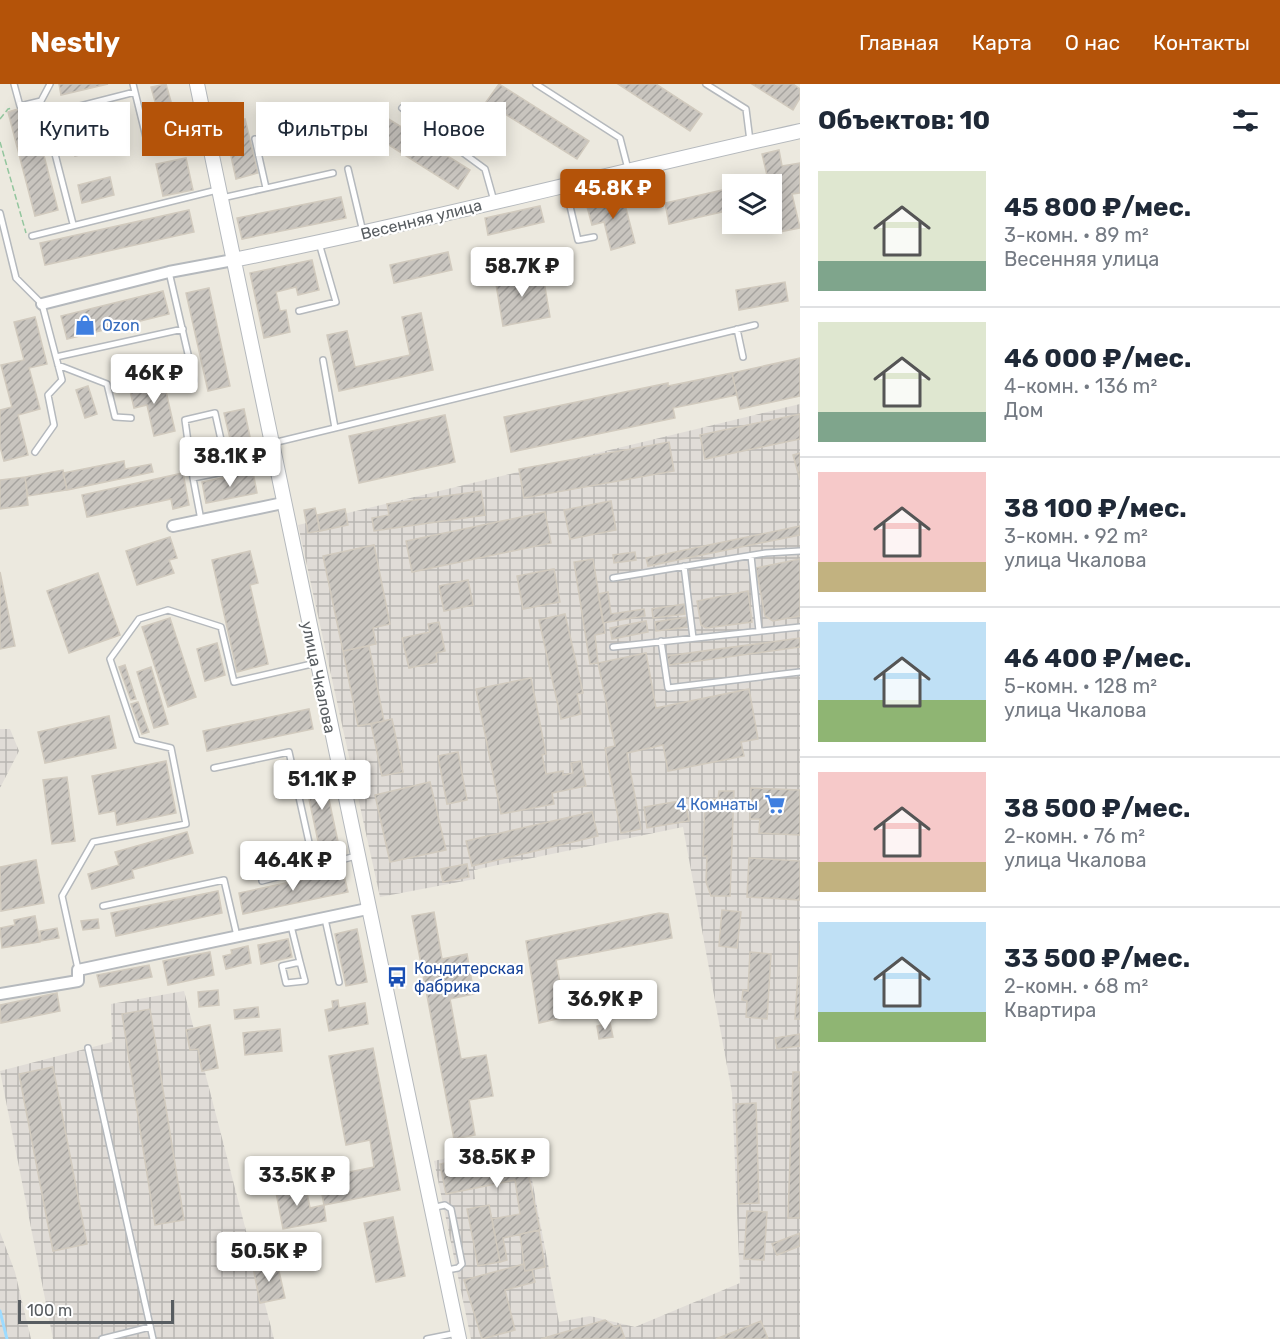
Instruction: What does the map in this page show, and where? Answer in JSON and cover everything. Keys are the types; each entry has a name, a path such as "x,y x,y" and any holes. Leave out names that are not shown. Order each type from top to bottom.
{"street":[{"name":"улица Чкалова","path":"197,84 367,909 458,1336"},
{"name":"Весенняя улица","path":"42,304 169,272 320,243 628,169 800,131"},
{"path":"173,526 283,503"},
{"path":"0,994 78,981 78,970 367,909"}],"lane":[{"path":"14,84 19,102"},
{"path":"34,102 41,100 50,84"},
{"path":"133,84 142,121"},
{"path":"536,84 620,138 628,169"},
{"path":"706,84 746,109 750,142"},
{"path":"96,102 135,92"},
{"path":"255,139 266,188"},
{"path":"56,156 73,224"},
{"path":"467,156 485,169 494,202"},
{"path":"348,169 364,233"},
{"path":"32,236 73,224 219,194 266,188 333,172"},
{"path":"565,184 578,240 594,237"},
{"path":"0,213 16,278 42,304 62,380 48,395 54,425 35,452"},
{"path":"299,311 336,302 320,243"},
{"path":"169,272 194,381"},
{"path":"271,444 755,325"},
{"path":"56,357 183,328"},
{"path":"736,329 743,357"},
{"path":"323,360 335,428"},
{"path":"58,365 107,384 115,417 131,418"},
{"path":"193,478 228,471 215,413 185,420 193,478 201,520"},
{"path":"613,578 751,556 800,551"},
{"path":"751,556 759,631"},
{"path":"684,566 693,638"},
{"path":"78,970 62,896 93,842 186,824 171,748 137,740 110,659 139,620 168,610 221,627 234,682 316,663"},
{"path":"613,646 800,627"},
{"path":"661,641 668,688 800,672"},
{"path":"214,768 289,752 314,865"},
{"path":"262,881 314,865 356,856"},
{"path":"103,906 224,880 237,937"},
{"path":"325,919 339,982"},
{"path":"291,926 305,981 286,983 282,966 300,962"},
{"path":"88,1048 153,1339"},
{"path":"431,1208 445,1205 451,1209 462,1264 458,1268 445,1271"},
{"path":"102,1339 150,1327"},
{"path":"427,1339 458,1336"}],"path":[{"path":"0,119 8,109 18,106"},
{"path":"0,142 24,232 32,236"}],"shaded area":[{"path":"800,404 800,1339 471,1339 434,1161 438,1160 525,1143 559,1322 590,1316 635,1327 740,1283 732,1093 683,827 474,870 475,879 380,897 298,525"},
{"path":"0,729 10,729 19,751 0,788"},
{"path":"184,991 274,1339 53,1339 0,1071 112,1042 111,1004"},
{"path":"0,1232 15,1272 31,1339 0,1339"}],"building":[{"path":"59,84 108,84 61,95"},
{"path":"166,84 171,102 155,102 151,87"},
{"path":"499,84 589,141 577,159 506,115 506,102 486,102"},
{"path":"618,84 656,84 702,114 690,131"},
{"path":"752,84 793,84 800,89 800,98 793,110"},
{"path":"18,109 18,151 8,112"},
{"path":"244,119 258,173 236,179 231,156 244,156"},
{"path":"389,119 401,127 401,153 389,145"},
{"path":"779,150 782,166 800,163 800,193 792,194 800,228 782,231 782,174 767,174 762,154"},
{"path":"19,156 44,156 58,210 35,216"},
{"path":"406,156 448,156 470,170 458,189"},
{"path":"186,158 193,190 163,196 156,164"},
{"path":"110,177 114,195 82,203 78,185"},
{"path":"722,190 722,212 669,224 665,203"},
{"path":"622,193 635,243 611,250 604,222 592,225 586,203"},
{"path":"341,197 346,218 242,239 237,218"},
{"path":"540,206 544,222 488,235 485,218"},
{"path":"189,210 194,232 45,265 40,243"},
{"path":"448,252 452,270 394,283 390,265"},
{"path":"312,260 319,290 298,295 296,287 276,292 280,311 286,310 290,332 264,338 250,273"},
{"path":"542,269 550,317 503,326 495,278"},
{"path":"785,282 788,301 739,310 736,290"},
{"path":"209,288 230,386 208,391 186,293"},
{"path":"163,291 169,314 67,339 61,316"},
{"path":"421,313 433,370 339,391 327,335 347,331 355,367 410,355 402,317"},
{"path":"35,317 47,364 29,368 40,409 18,415 28,455 4,461 0,446 0,410 12,407 1,365 24,360 14,322"},
{"path":"800,358 800,396 740,409 732,373"},
{"path":"732,373 737,395 673,408 675,418 511,452 504,417 668,383 668,386"},
{"path":"163,378 175,431 154,436 147,405 134,408 129,386"},
{"path":"88,386 97,414 85,418 76,390"},
{"path":"244,409 255,460 236,464 224,413"},
{"path":"800,414 800,439 705,459 700,435"},
{"path":"445,415 455,462 359,483 349,436"},
{"path":"669,442 674,471 524,498 519,469"},
{"path":"800,453 800,480 793,455"},
{"path":"124,461 125,469 151,464 153,472 67,490 63,473"},
{"path":"63,470 67,490 28,496 25,477"},
{"path":"253,472 257,493 206,503 202,482"},
{"path":"183,473 189,505 173,509 171,499 87,517 82,495"},
{"path":"25,477 28,505 0,509 0,480"},
{"path":"481,491 485,515 374,531 372,518 389,515 387,504"},
{"path":"611,501 616,530 570,539 564,510"},
{"path":"315,508 320,531 308,533 304,510"},
{"path":"345,509 348,525 320,531 317,515"},
{"path":"545,512 551,543 412,572 406,541"},
{"path":"800,526 800,535 648,566 646,558"},
{"path":"170,537 177,558 169,560 174,573 137,585 126,551"},
{"path":"374,545 390,624 373,628 376,644 343,651 323,556"},
{"path":"250,551 258,583 250,585 268,664 237,672 212,560"},
{"path":"635,552 636,560 614,563 613,555"},
{"path":"593,559 605,633 595,635 598,663 590,664 574,562"},
{"path":"800,559 800,616 773,621 765,616 756,568"},
{"path":"554,569 560,602 523,609 517,576"},
{"path":"0,572 15,646 0,649"},
{"path":"98,573 120,635 69,653 47,591"},
{"path":"468,580 473,605 444,611 439,586"},
{"path":"748,591 752,622 706,628 701,625 697,601"},
{"path":"608,592 611,614 644,609 645,616 603,623 598,594"},
{"path":"684,604 685,614 653,618 652,609"},
{"path":"565,614 583,693 577,694 581,714 561,719 539,620"},
{"path":"687,617 688,627 656,631 655,622"},
{"path":"170,618 196,697 168,707 142,627"},
{"path":"646,621 648,632 612,639 610,628"},
{"path":"439,622 445,651 436,653 437,662 409,668 402,638 430,632 428,624"},
{"path":"800,638 800,647 669,665 667,656"},
{"path":"217,643 225,675 205,681 197,649"},
{"path":"369,646 384,721 358,726 343,651"},
{"path":"646,653 656,708 749,689 758,739 741,742 744,756 668,771 663,745 627,753 641,829 621,833 605,748 615,746 598,663"},
{"path":"125,665 136,699 131,700 119,667"},
{"path":"151,667 168,724 154,728 137,672"},
{"path":"531,678 546,754 542,755 546,774 563,771 563,775 573,773 571,763 581,761 586,786 552,793 554,804 501,814 476,689"},
{"path":"138,702 149,732 142,734 131,704"},
{"path":"309,709 313,729 207,751 203,731"},
{"path":"109,716 116,748 45,763 38,732"},
{"path":"392,719 403,772 382,776 371,724"},
{"path":"458,752 467,800 447,804 438,756"},
{"path":"166,761 176,813 117,825 115,811 99,814 92,776"},
{"path":"322,767 340,851 321,855 303,771"},
{"path":"67,777 75,841 52,844 43,780"},
{"path":"430,782 446,850 390,862 375,795"},
{"name":"4 Комнаты","path":"751,788 800,790 800,835 759,833 760,819 750,819"},
{"path":"719,791 734,791 730,896 711,896 706,882 707,856 703,856 705,799 718,799"},
{"path":"685,800 689,821 647,828 644,807"},
{"path":"592,812 598,836 472,866 466,841"},
{"path":"187,832 193,853 132,870 134,878 92,889 88,874 119,865 115,852"},
{"path":"749,858 800,861 800,900 747,897"},
{"path":"36,860 44,903 1,911 0,867"},
{"path":"467,864 469,877 443,882 440,869"},
{"path":"343,871 348,892 243,914 239,893"},
{"path":"218,891 222,913 116,936 111,913"},
{"path":"722,910 741,912 737,948 719,946"},
{"path":"434,912 442,959 467,954 474,994 450,999 461,1059 486,1055 493,1096 469,1100 475,1135 454,1139 412,916"},
{"path":"659,913 668,914 672,938 556,960 566,1017 539,1023 526,941"},
{"path":"35,916 40,942 2,948 0,928 15,925 14,920"},
{"path":"98,919 99,928 83,930 81,921"},
{"path":"57,928 59,938 41,941 40,931"},
{"path":"357,929 367,982 346,986 335,934"},
{"path":"288,939 292,957 261,964 258,945"},
{"path":"800,943 800,1019 795,1019"},
{"path":"248,946 251,963 226,969 223,956 232,954 231,950"},
{"path":"210,952 214,975 168,985 163,961"},
{"path":"750,952 771,954 767,1019 746,1017 747,1001 742,1000 743,990 748,991"},
{"path":"149,965 152,977 100,987 97,975"},
{"path":"218,990 219,1005 199,1007 198,992"},
{"path":"57,993 60,1011 1,1023 0,1005"},
{"path":"338,1000 339,1008 365,1003 368,1024 329,1031 325,1010 333,1008 332,1001"},
{"path":"258,1007 259,1017 235,1019 234,1010"},
{"path":"150,1009 184,1220 155,1225 122,1014"},
{"path":"610,1023 613,1037 599,1039 597,1026"},
{"path":"210,1025 218,1068 202,1071 198,1049 190,1050 186,1030"},
{"path":"280,1029 282,1051 245,1055 243,1033"},
{"path":"800,1034 800,1046 777,1049 775,1038"},
{"path":"373,1048 400,1190 324,1205 319,1178 374,1167 370,1140 346,1145 329,1056"},
{"path":"53,1067 87,1244 53,1251 19,1074"},
{"path":"793,1072 800,1072 800,1218 788,1218"},
{"path":"756,1103 759,1203 739,1204 736,1104"},
{"path":"523,1148 540,1230 503,1238 507,1260 500,1262 492,1219 520,1214 515,1180 446,1194 440,1164"},
{"path":"305,1182 310,1208 324,1205 326,1221 283,1229 275,1187"},
{"path":"489,1205 500,1262 478,1266 467,1209"},
{"path":"747,1211 767,1212 764,1260 744,1259"},
{"path":"393,1217 405,1276 376,1282 364,1223"},
{"path":"539,1230 545,1267 525,1271 520,1234"},
{"path":"800,1233 800,1246 777,1255 772,1244"},
{"path":"277,1262 285,1298 260,1303 253,1267"},
{"path":"524,1264 525,1271 532,1270 535,1282 505,1290 515,1330 482,1339 464,1280"},
{"path":"605,1320 615,1327 620,1325 625,1339 541,1339"},
{"path":"761,1321 768,1339 716,1339"}],"waterway":[{"path":"0,1311 7,1339"}],"place":[{"name":"Ozon","path":"85,325"},
{"name":"4 Комнаты","path":"775,804"},
{"name":"Кондитерская фабрика","path":"397,977"}]}
